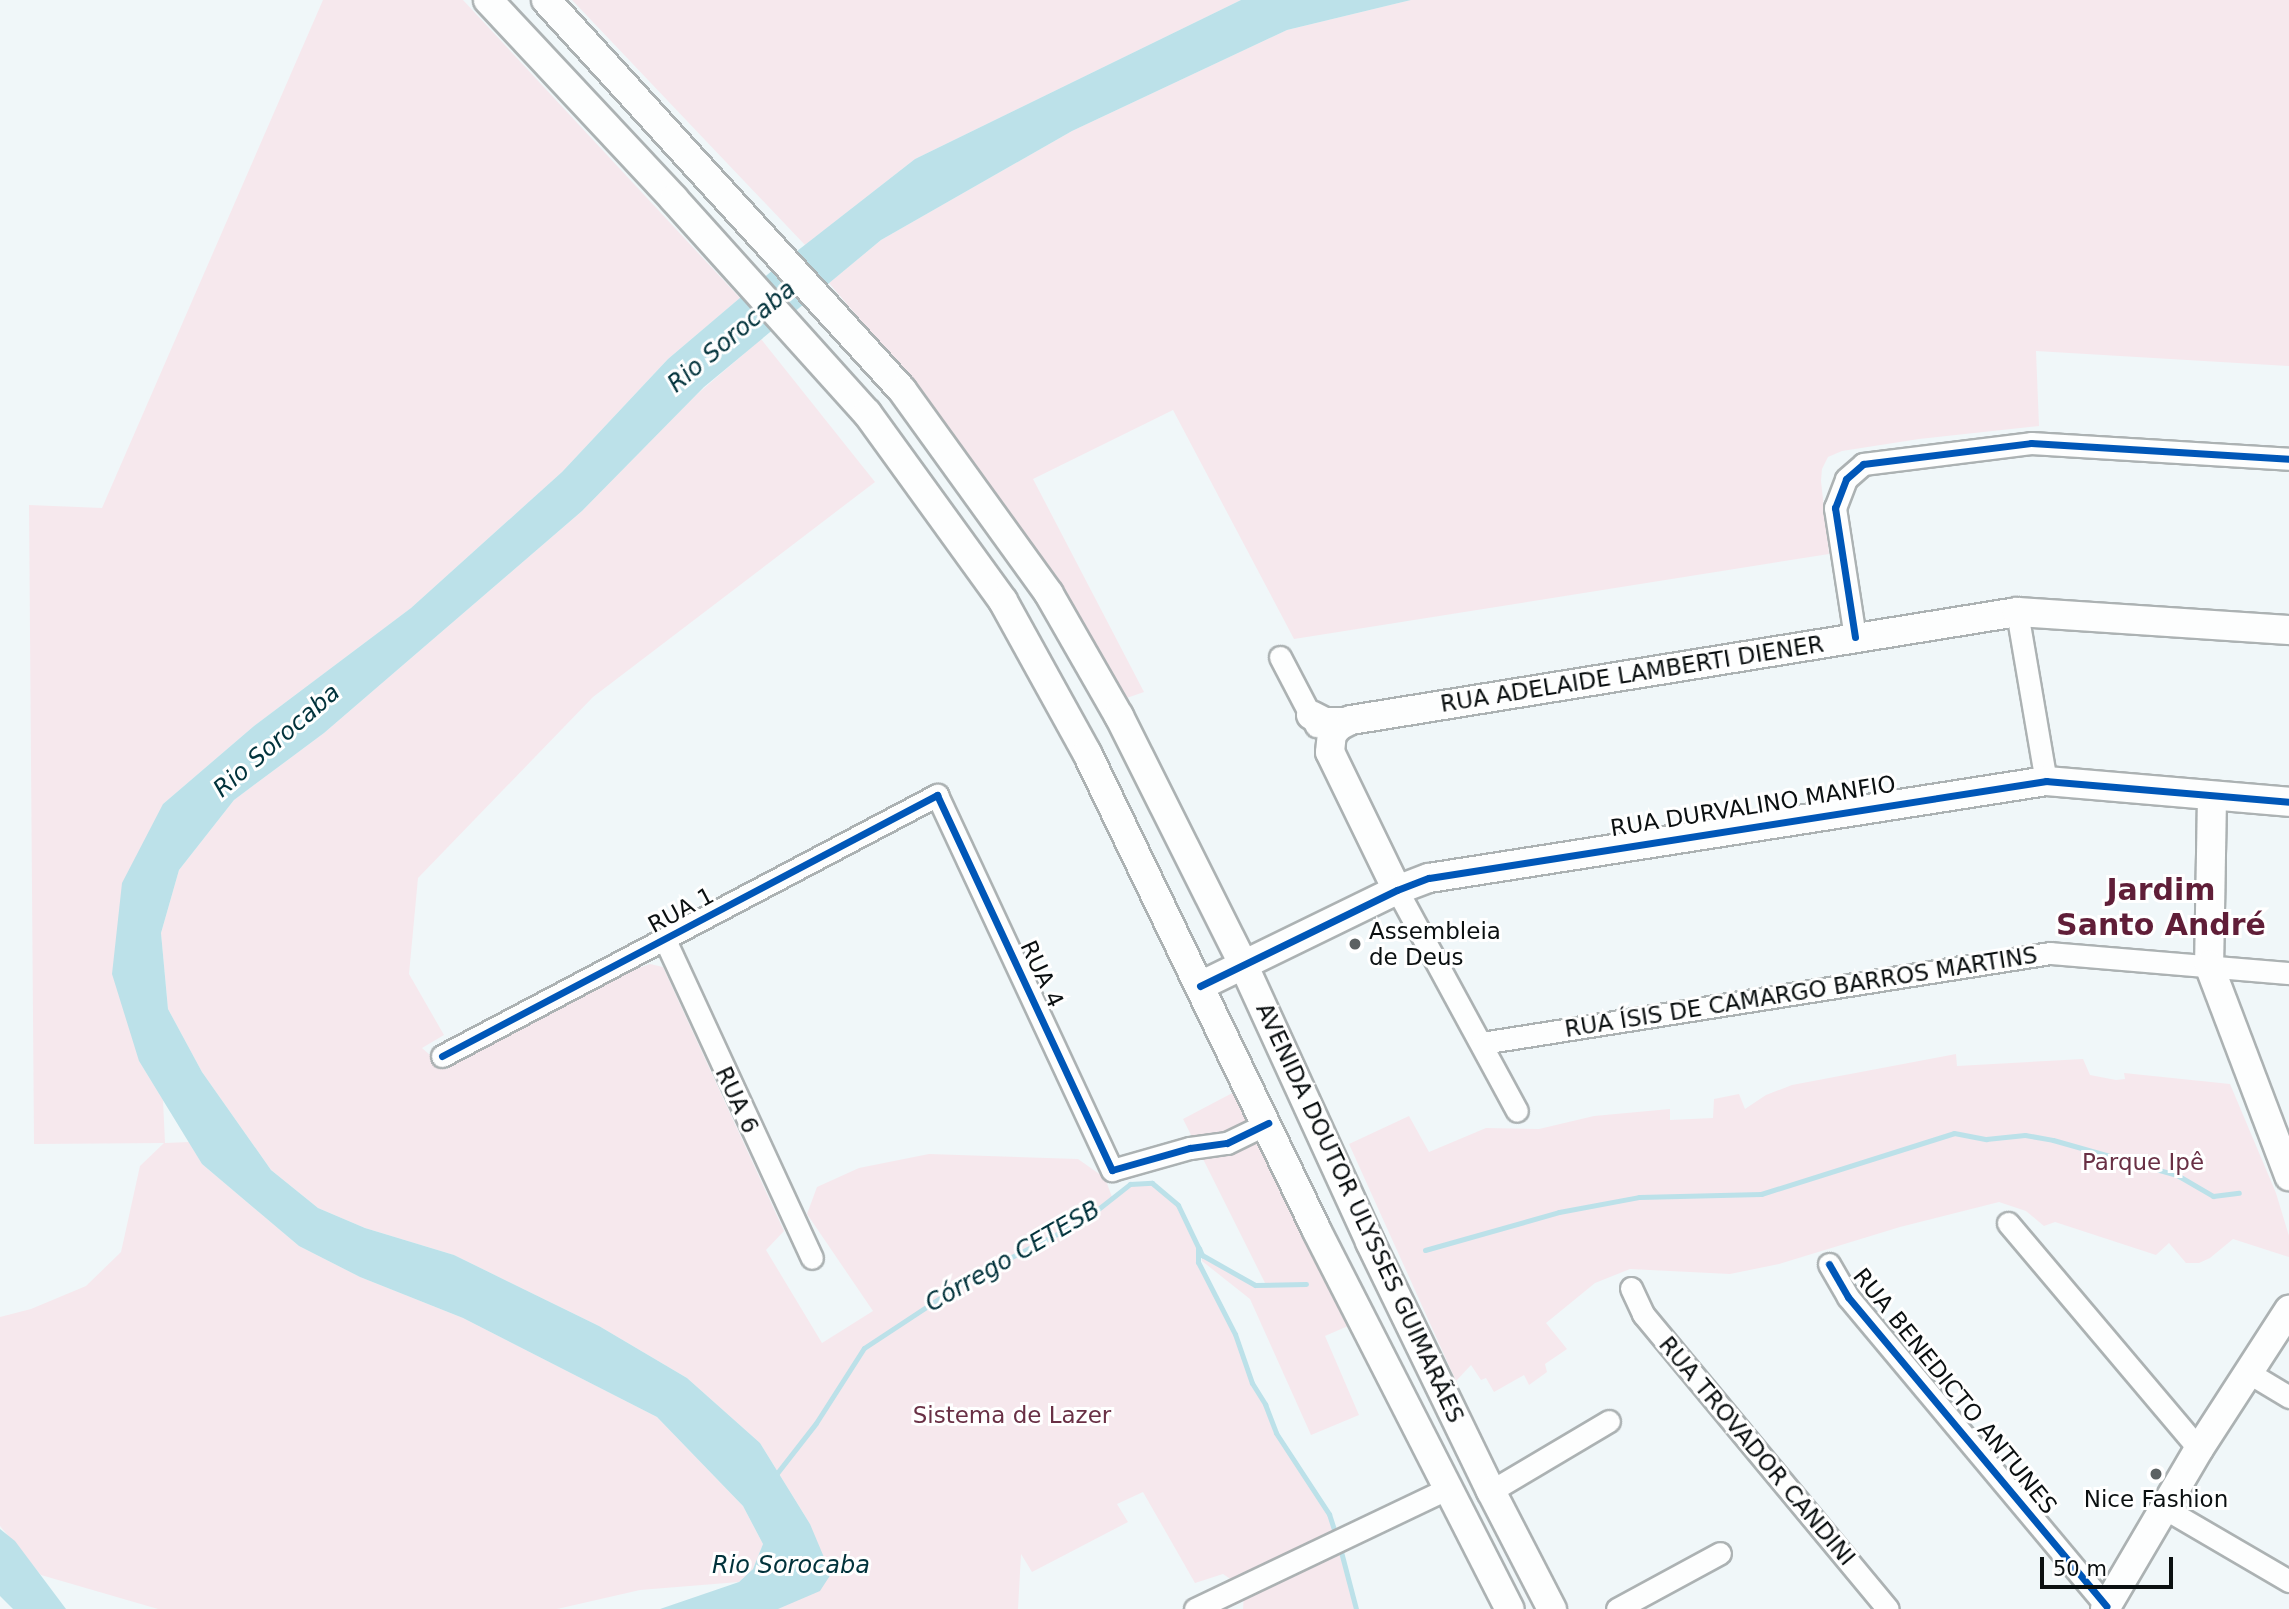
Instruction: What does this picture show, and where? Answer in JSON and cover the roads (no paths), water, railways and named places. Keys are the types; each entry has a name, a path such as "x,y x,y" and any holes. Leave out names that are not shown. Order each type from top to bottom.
{"main road":[{"name":"AVENIDA DOUTOR ULYSSES GUIMARÃES","path":"488,0 674,199 867,413 995,590 1087,753 1268,1123 1317,1231 1510,1609"},
{"name":"AVENIDA DOUTOR ULYSSES GUIMARÃES","path":"546,0 902,390 1028,562 1119,716 1243,964 1370,1242 1490,1491 1552,1609"},
{"name":"RUA ADELAIDE LAMBERTI DIENER","path":"1345,722 2017,612 2289,630"},
{"path":"1311,715 1325,722 1345,722"},
{"path":"1345,722 1332,734 1330,752 1397,890"},
{"name":"RUA DURVALINO MANFIO","path":"1243,964 1397,890 1429,878 1858,808 2046,781 2289,802"},
{"path":"2212,797 2209,965 2289,1176"},
{"path":"1200,986 1243,964"},
{"path":"2105,1608 2199,1449 2289,1310"},
{"path":"1447,1489 1462,1480 1476,1461"}],"street":[{"path":"1855,637 1835,508 1846,479 1863,464 2031,443 2289,459"},
{"path":"2017,612 2046,781"},
{"path":"1280,657 1330,752"},
{"name":"RUA 1","path":"442,1056 937,795"},
{"name":"RUA 4","path":"937,795 1112,1170 1190,1148 1227,1143 1268,1123"},
{"path":"1397,890 1517,1111"},
{"name":"RUA 6","path":"665,940 812,1258"},
{"name":"RUA ÍSIS DE CAMARGO BARROS MARTINS","path":"1482,1043 2050,953 2289,973"},
{"path":"2008,1223 2199,1449"},
{"name":"RUA BENEDICTO ANTUNES","path":"1829,1264 1848,1297 2105,1608"},
{"name":"RUA TROVADOR CANDINI","path":"1631,1288 1643,1314 1888,1609"},
{"path":"2249,1373 2289,1397"},
{"path":"1490,1491 1609,1421"},
{"path":"1195,1609 1447,1489"},
{"path":"2164,1508 2289,1581"},
{"path":"1617,1609 1720,1553"}],"water":[{"name":"Rio Sorocaba","path":"1241,0 1411,0 1287,30 1072,131 881,240 704,387 582,511 324,733 234,800 179,870 161,933 168,1009 202,1072 271,1170 318,1208 365,1228 454,1255 599,1326 687,1378 760,1443 810,1524 831,1574 820,1591 778,1609 660,1609 739,1582 753,1569 763,1544 743,1506 657,1417 463,1318 360,1277 299,1246 202,1164 139,1061 112,974 122,883 163,804 254,726 411,608 562,472 668,359 774,269 915,159"},
{"path":"0,1529 15,1541 66,1609 13,1609 0,1596"}],"waterway":[{"path":"1425,1250 1559,1212 1639,1197 1761,1194 1954,1133 1986,1139 2025,1135 2053,1140 2177,1175 2213,1196 2239,1193"},
{"name":"Córrego CETESB","path":"774,1477 816,1423 864,1348 970,1278 1083,1221 1130,1184 1152,1183 1178,1205 1198,1247 1198,1262 1235,1334 1252,1383 1265,1404 1276,1433 1329,1514 1336,1535"},
{"path":"1199,1248 1202,1255 1255,1285 1306,1284"},
{"name":"Córrego CETESB","path":"1339,1544 1356,1609"}],"place":[{"name":"Assembleia de Deus","path":"1355,944"},
{"name":"Nice Fashion","path":"2156,1474"}],"district":[{"name":"Jardim Santo André","path":"2161,907"}],"park label":[{"name":"Parque Ipê","path":"2143,1162"},
{"name":"Sistema de Lazer","path":"1012,1415"}]}
